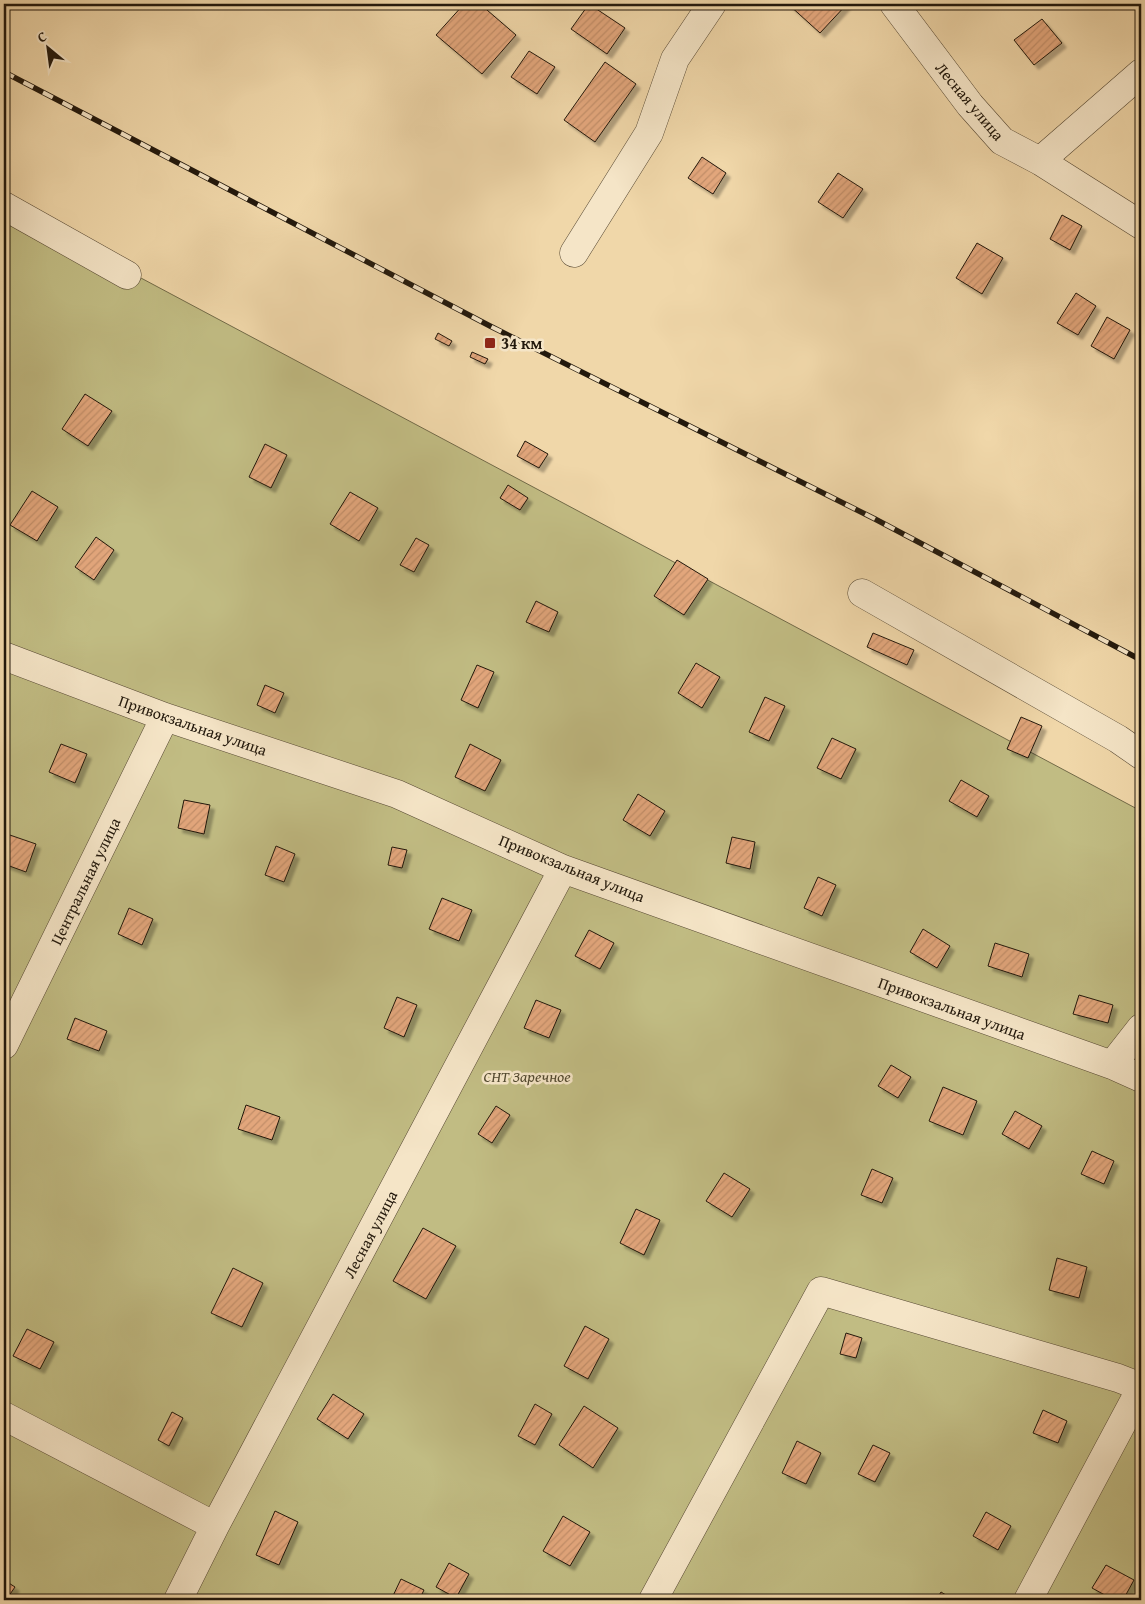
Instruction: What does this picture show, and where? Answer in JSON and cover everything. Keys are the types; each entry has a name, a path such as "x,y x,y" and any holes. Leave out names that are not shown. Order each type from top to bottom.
{"street":[{"path":"574,252 649,133 676,59 712,4"},
{"name":"Лесная улица","path":"894,4 970,105 1002,141 1040,161 1141,225"},
{"path":"1040,161 1141,73"},
{"path":"4,206 127,275"},
{"path":"862,594 1118,739 1141,755"},
{"name":"Привокзальная улица","path":"4,656 166,717 397,794 563,869 1112,1065 1141,1078"},
{"name":"Центральная улица","path":"4,1045 166,717"},
{"name":"Лесная улица","path":"178,1600 215,1526 563,869"},
{"path":"1112,1065 1141,1028"},
{"path":"653,1600 821,1291 1118,1378 1141,1388 1028,1600"},
{"path":"4,1416 215,1526"}],"green space":[{"name":"СНТ Заречное","path":"4,205 1141,811 1141,1600 4,1600"}],"building":[{"path":"464,4 480,4 516,35 482,74 436,35"},
{"path":"589,4 625,28 607,54 571,29"},
{"path":"788,4 847,4 820,33"},
{"path":"1042,19 1062,43 1034,65 1014,40"},
{"path":"529,51 555,67 537,94 511,77"},
{"path":"605,62 636,84 595,142 564,120"},
{"path":"702,157 726,173 713,194 688,178"},
{"path":"838,173 863,189 843,218 818,202"},
{"path":"1062,215 1082,226 1070,250 1050,239"},
{"path":"977,243 1003,258 982,294 956,278"},
{"path":"1076,293 1096,306 1078,335 1057,323"},
{"path":"1107,317 1130,330 1114,359 1091,346"},
{"path":"438,333 452,341 449,346 435,339"},
{"path":"472,352 488,359 485,364 470,357"},
{"path":"85,394 112,411 88,446 62,429"},
{"path":"525,441 548,454 539,468 517,456"},
{"path":"265,444 287,455 271,488 249,477"},
{"path":"508,485 528,498 520,510 500,498"},
{"path":"32,491 58,507 37,541 10,525"},
{"path":"350,492 378,508 359,541 330,524"},
{"path":"96,537 114,550 94,580 75,567"},
{"path":"416,538 429,545 414,572 400,565"},
{"path":"677,560 708,579 684,615 654,596"},
{"path":"536,601 558,612 549,632 526,622"},
{"path":"873,633 914,650 907,665 867,647"},
{"path":"696,663 720,677 702,708 678,693"},
{"path":"477,665 494,672 478,708 461,700"},
{"path":"265,685 284,693 275,713 257,705"},
{"path":"765,697 785,706 769,741 749,732"},
{"path":"1021,717 1042,726 1028,758 1007,749"},
{"path":"832,738 856,749 841,779 817,768"},
{"path":"61,744 87,754 75,783 49,772"},
{"path":"470,744 501,760 485,791 455,777"},
{"path":"961,780 989,796 977,817 949,801"},
{"path":"638,794 665,811 650,836 623,820"},
{"path":"184,800 210,805 204,834 178,828"},
{"path":"4,833 36,844 26,872 4,864"},
{"path":"732,837 755,842 750,869 726,863"},
{"path":"276,846 295,854 284,882 265,875"},
{"path":"392,847 407,850 402,868 388,865"},
{"path":"818,877 836,885 822,916 804,908"},
{"path":"442,898 472,910 459,941 429,929"},
{"path":"129,908 153,919 142,945 118,934"},
{"path":"923,929 950,946 937,968 910,952"},
{"path":"589,930 614,943 600,969 575,956"},
{"path":"995,943 1029,954 1022,977 988,966"},
{"path":"1079,995 1113,1005 1108,1023 1073,1014"},
{"path":"397,997 417,1005 404,1037 384,1028"},
{"path":"536,1000 561,1010 549,1038 524,1028"},
{"path":"75,1018 107,1031 99,1051 67,1039"},
{"path":"891,1065 911,1077 898,1098 878,1086"},
{"path":"943,1087 977,1101 963,1135 929,1121"},
{"path":"246,1105 280,1117 272,1140 238,1129"},
{"path":"496,1106 510,1115 492,1143 478,1134"},
{"path":"1015,1111 1042,1126 1029,1149 1002,1134"},
{"path":"1092,1151 1114,1161 1104,1184 1081,1174"},
{"path":"872,1169 893,1178 882,1203 861,1195"},
{"path":"724,1173 750,1189 732,1217 706,1201"},
{"path":"636,1209 660,1220 644,1255 620,1243"},
{"path":"423,1228 456,1246 426,1299 393,1281"},
{"path":"1057,1258 1087,1267 1079,1298 1049,1290"},
{"path":"233,1268 263,1283 242,1327 211,1313"},
{"path":"585,1326 609,1339 588,1379 564,1366"},
{"path":"27,1329 54,1342 40,1369 13,1356"},
{"path":"846,1333 862,1338 856,1358 840,1354"},
{"path":"333,1394 364,1414 348,1439 317,1419"},
{"path":"535,1404 552,1414 535,1445 518,1436"},
{"path":"584,1406 618,1428 593,1468 559,1445"},
{"path":"1043,1410 1067,1421 1058,1443 1033,1433"},
{"path":"172,1412 183,1418 169,1446 158,1440"},
{"path":"797,1441 821,1453 806,1484 782,1473"},
{"path":"873,1445 890,1453 875,1482 858,1474"},
{"path":"275,1511 298,1522 279,1565 256,1555"},
{"path":"986,1512 1011,1526 998,1550 973,1536"},
{"path":"563,1516 590,1532 570,1566 543,1551"},
{"path":"449,1563 469,1574 456,1598 436,1587"},
{"path":"1106,1565 1134,1580 1123,1600 1114,1600 1092,1588"},
{"path":"401,1579 424,1590 419,1600 391,1600"},
{"path":"4,1580 15,1587 6,1600 4,1600"},
{"path":"941,1592 954,1600 936,1600"}],"railway":[{"path":"4,72 490,326 875,519 1141,660"}],"place":[{"name":"34 км","path":"490,343"}]}
